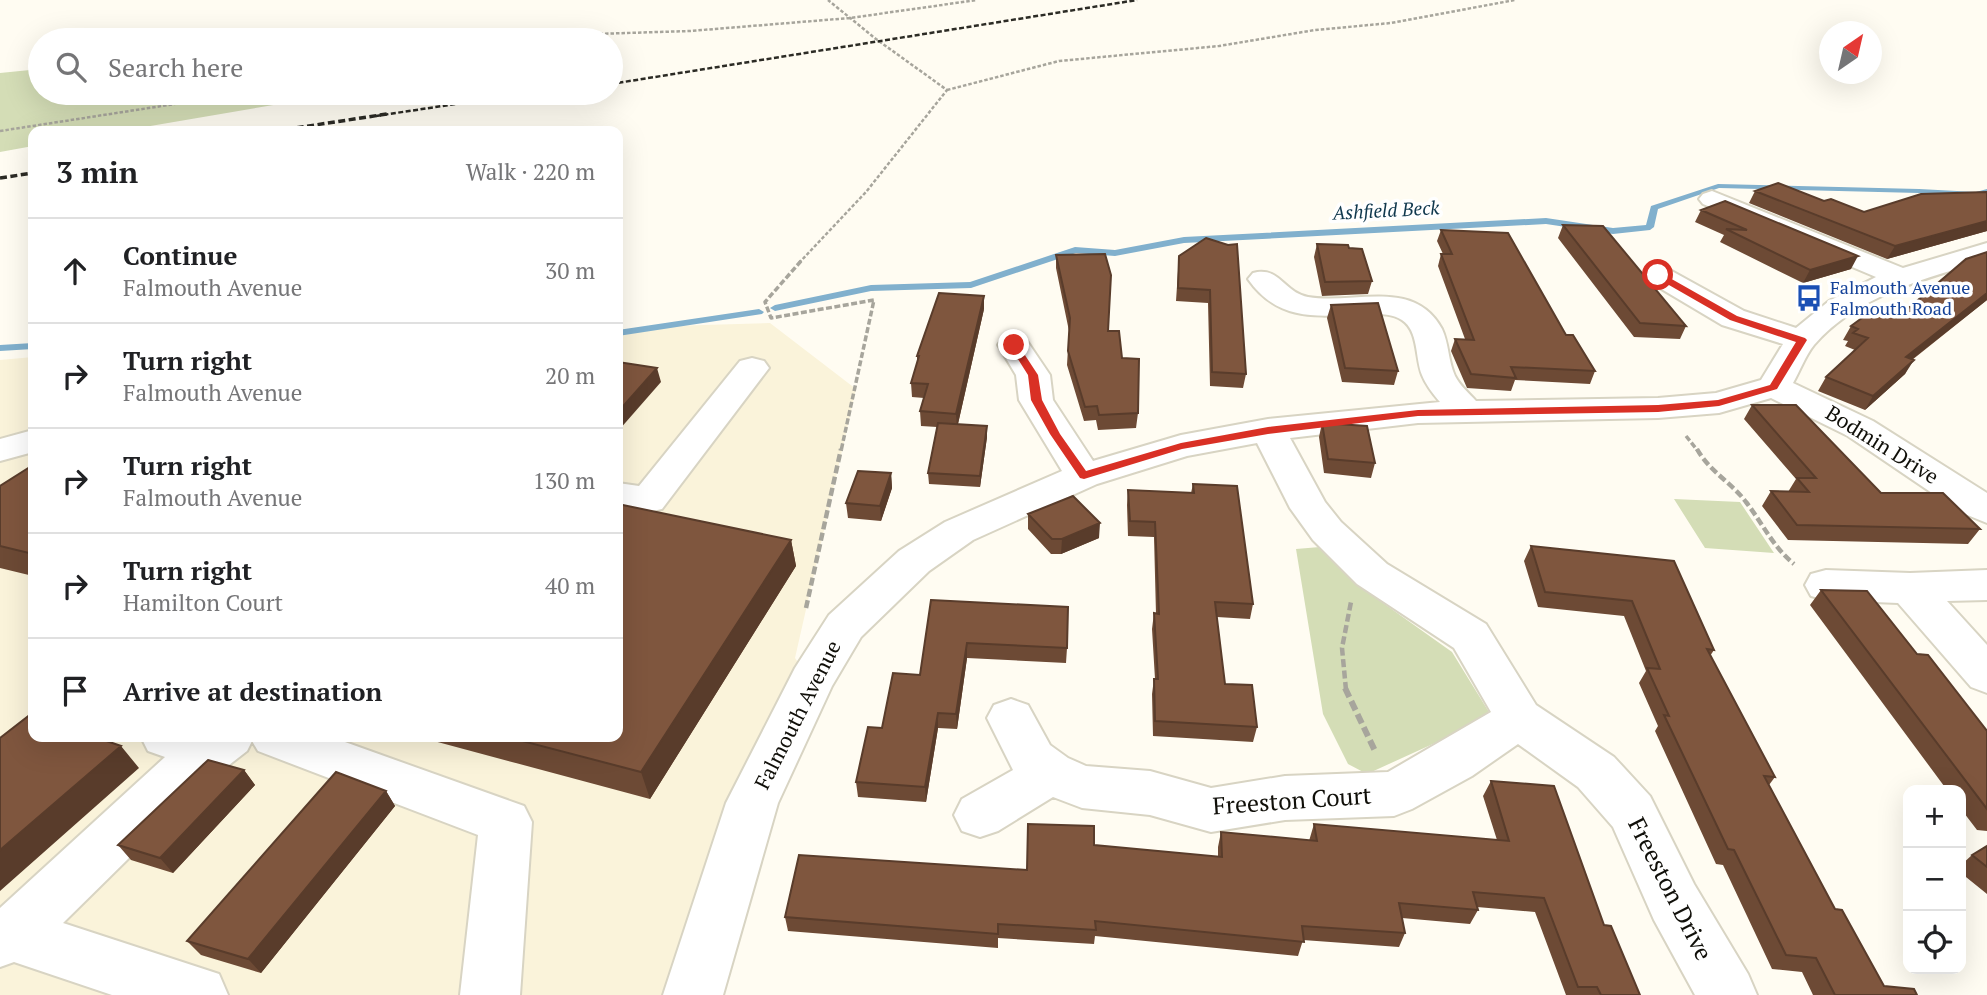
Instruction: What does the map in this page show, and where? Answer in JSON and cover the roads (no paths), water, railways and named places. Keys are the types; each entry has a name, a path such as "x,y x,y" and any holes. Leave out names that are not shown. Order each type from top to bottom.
{"street":[{"path":"1712,199 1900,276"},
{"path":"1773,387 1802,340 1835,311 1900,276 1987,251"},
{"path":"1658,275 1733,318 1802,340"},
{"path":"1696,297 1727,289"},
{"path":"1266,295 1322,308 1419,303 1420,320 1431,335 1433,358 1440,379 1465,411"},
{"path":"1014,345 1033,375 1037,400 1084,476"},
{"path":"623,496 648,500 752,368"},
{"name":"Falmouth Avenue","path":"693,995 752,803 811,681 845,626 914,561 959,531 1084,476 1181,446 1268,430 1418,413 1658,408 1719,403 1773,387"},
{"name":"Bodmin Drive","path":"1773,387 1822,407 1888,444 1955,493 1987,510"},
{"name":"Freeston Drive","path":"1268,430 1309,508 1328,531 1372,574 1470,636 1519,719 1596,772 1632,812 1674,902 1727,995"},
{"path":"0,450 28,442"},
{"path":"1826,585 1910,588 1987,585"},
{"path":"1910,588 1987,675"},
{"name":"Freeston Court","path":"1011,718 1032,759 1050,773 1082,787 1150,793 1211,810 1285,798 1394,794 1454,761 1519,719"},
{"path":"6,937 184,771 201,742"},
{"path":"289,742 506,822 490,995"},
{"path":"980,815 1050,773"},
{"path":"6,937 198,995"}],"waterway":[{"name":"Ashfield Beck","path":"775,308 871,288 971,285 1075,250 1115,253 1184,240 1546,221 1613,231 1650,227 1654,208 1718,186 1977,195 1987,191"},
{"name":"Ashfield Beck","path":"623,332 759,312"},
{"name":"Ashfield Beck","path":"0,348 28,346"}],"railway":[{"path":"623,82 1137,0"},
{"path":"376,116 449,105"},
{"path":"309,126 387,114"},
{"path":"0,178 28,174"}],"place":[{"name":"Falmouth Avenue Falmouth Road","path":"1809,298"}]}
